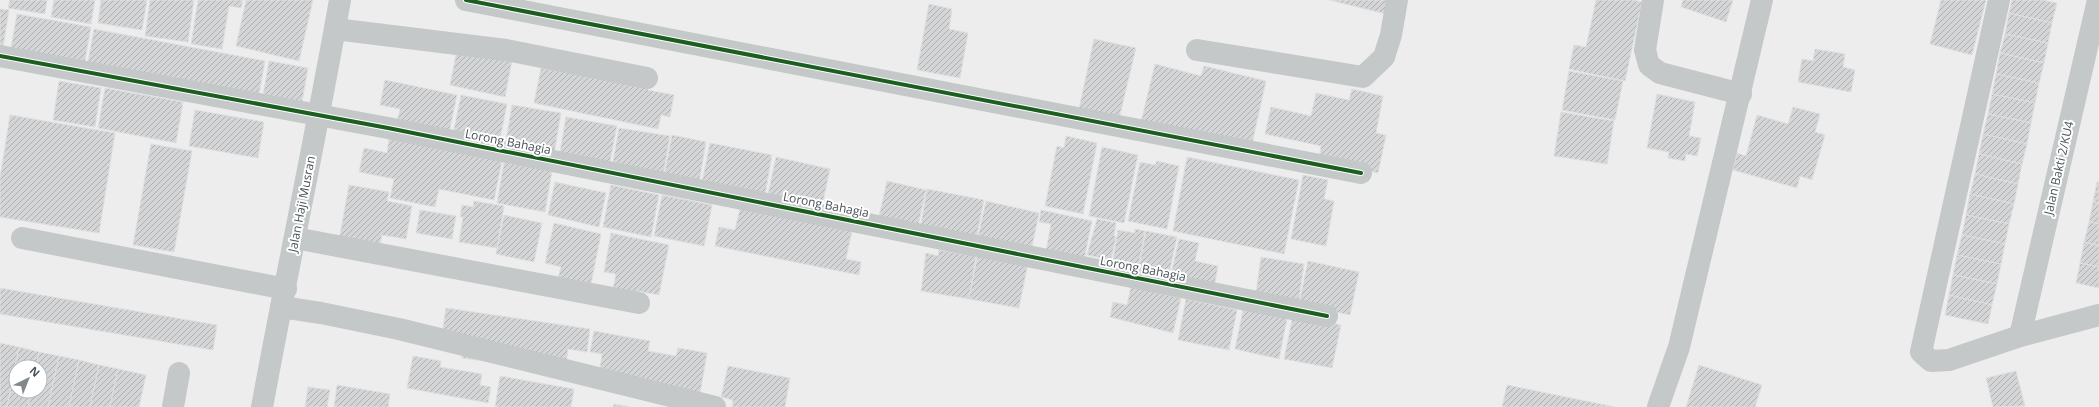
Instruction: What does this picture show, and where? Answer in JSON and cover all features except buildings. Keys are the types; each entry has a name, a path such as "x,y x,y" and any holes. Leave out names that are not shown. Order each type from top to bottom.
{"street":[{"name":"Jalan Haji Musran","path":"262,407 287,301 295,238 320,115 340,0"},
{"path":"466,0 1361,173"},
{"path":"1197,50 1363,77 1384,57 1392,35 1397,0"},
{"path":"1653,0 1645,50 1649,65 1660,73 1741,94"},
{"path":"1658,407 1679,347 1741,94 1762,0"},
{"path":"1999,0 1921,352 1931,361 1950,360 2020,336 2099,315"},
{"name":"Jalan Bakti 2/KU4","path":"2020,336 2098,0"},
{"path":"335,29 506,50 647,78"},
{"name":"Lorong Bahagia","path":"0,56 320,115 1327,316"},
{"path":"22,238 287,301 321,313 399,329 715,407"},
{"path":"295,238 639,303"},
{"path":"173,407 179,373"}],"cycle path":[{"path":"466,0 1361,173"},
{"path":"0,56 388,128 1327,316"}]}
